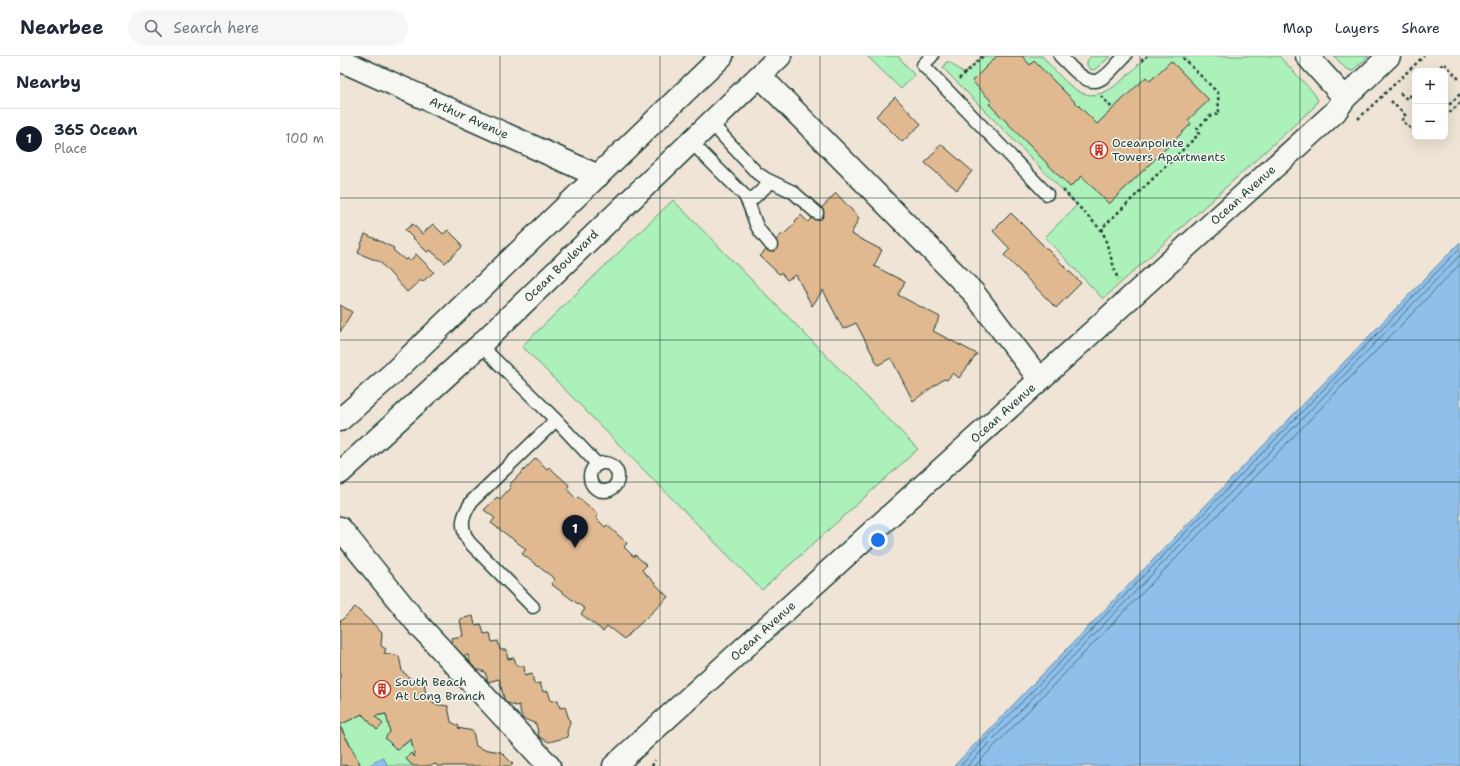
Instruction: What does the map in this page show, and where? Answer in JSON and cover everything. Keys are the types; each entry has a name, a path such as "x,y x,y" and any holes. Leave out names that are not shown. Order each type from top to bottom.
{"street":[{"path":"340,420 393,373 722,56"},
{"name":"Ocean Boulevard","path":"340,473 480,345 780,56"},
{"path":"1307,56 1345,98"},
{"name":"Ocean Avenue","path":"614,766 1335,112 1345,98 1389,56"},
{"name":"Arthur Avenue","path":"340,60 598,176"},
{"path":"760,76 974,292 1040,380"},
{"path":"340,528 416,622 549,766"}],"lane":[{"path":"932,56 924,65 1047,194"},
{"path":"1060,56 1082,77 1094,81 1100,80 1125,56"},
{"path":"711,123 757,173 771,182 784,186 817,213"},
{"path":"691,142 744,195 749,202 756,225 771,245"},
{"path":"749,202 771,182"},
{"path":"480,345 556,420 597,464"},
{"path":"533,608 469,542 464,533 462,522 465,511 472,501 556,420"}],"path":[{"path":"1119,284 1102,229 1199,134 1196,130 1208,118 1219,114 1218,93 1181,56"},
{"path":"1439,68 1444,63 1460,80"},
{"path":"1400,93 1407,99 1412,94"},
{"path":"1099,94 1113,109"},
{"path":"1448,106 1460,94"},
{"path":"1391,101 1406,116 1402,120 1412,130"},
{"path":"1448,114 1460,103"}],"green space":[{"path":"867,56 898,56 914,75 901,89"},
{"path":"983,56 1042,56 1061,78 1075,89 1085,94 1095,95 1105,92 1114,86 1147,56 1279,56 1313,92 1318,100 1314,107 1103,299 1045,237 1077,205 943,68 946,62 950,62 964,74"},
{"path":"1091,56 1111,56 1094,70 1090,69 1087,65 1087,61"},
{"path":"1334,56 1369,56 1352,71 1346,69"},
{"path":"673,200 918,449 762,590 522,346"},
{"path":"362,714 377,730 383,724 375,716 386,714 403,746 411,739 415,757 411,753 406,759 413,766 356,766 360,763 351,749 352,748 340,725"}],"water":[{"path":"1460,242 1460,766 954,766"},
{"path":"383,757 388,766 368,766"}],"building":[{"name":"Oceanpointe Towers Apartments","path":"997,56 1022,56 1030,65 1034,61 1097,124 1146,77 1150,81 1171,61 1209,100 1188,120 1191,124 1109,204 1082,176 1070,187 989,104 992,102 972,81"},
{"path":"895,97 921,124 902,142 876,116"},
{"path":"941,144 972,171 957,190 925,163"},
{"path":"836,193 859,218 851,234 882,250 874,266 905,282 898,295 940,317 933,331 977,354 959,378 953,373 947,380 944,379 913,401 891,358 878,365 856,323 843,329 823,290 812,306 796,275 787,280 781,273 779,274 760,256 783,233 784,234 796,223 795,221 801,215 808,222"},
{"path":"1011,213 1081,283 1056,308 1004,255 1010,249 993,231"},
{"path":"413,224 422,234 433,224 443,234 448,230 460,242 462,247 445,263 430,250 427,252 405,230"},
{"path":"365,234 394,248 393,250 405,260 407,258 410,261 416,254 434,272 422,282 421,280 407,292 380,262 358,253"},
{"path":"340,305 352,312 340,332"},
{"path":"536,458 547,469 549,467 569,485 567,489 576,499 578,497 598,514 596,518 605,527 607,525 627,543 624,547 634,557 635,555 647,565 642,570 668,597 624,639 607,626 603,631 581,614 585,609 551,584 555,579 522,554 526,549 491,523 495,518 484,510 497,497 500,499 511,487 509,485"},
{"name":"South Beach At Long Branch","path":"355,607 382,632 381,646 386,649 384,653 399,656 402,671 409,677 408,678 424,682 426,696 434,702 433,704 448,706 451,722 459,726 458,728 473,731 476,746 482,749 501,752 513,764 511,766 437,766 436,764 413,766 406,759 411,753 415,757 411,739 397,750 385,738 390,732 386,714 375,716 383,724 377,730 362,714 340,725 340,619 341,621"},
{"path":"473,616 475,625 481,624 484,634 490,633 492,642 498,641 500,650 506,650 508,659 514,658 517,666 524,666 525,676 532,674 534,684 540,683 543,692 548,691 551,701 558,700 560,708 565,707 570,722 567,732 568,737 549,742 539,737 536,724 522,718 519,705 516,706 505,702 499,679 488,682 485,672 472,668 468,655 461,656 455,654 451,638 463,636 460,619"},
{"path":"340,727 360,764 356,766 340,765"}],"place":[{"name":"Oceanpointe Towers Apartments","path":"1099,150"},
{"name":"365 Ocean","path":"575,548"},
{"name":"South Beach At Long Branch","path":"382,689"}]}
